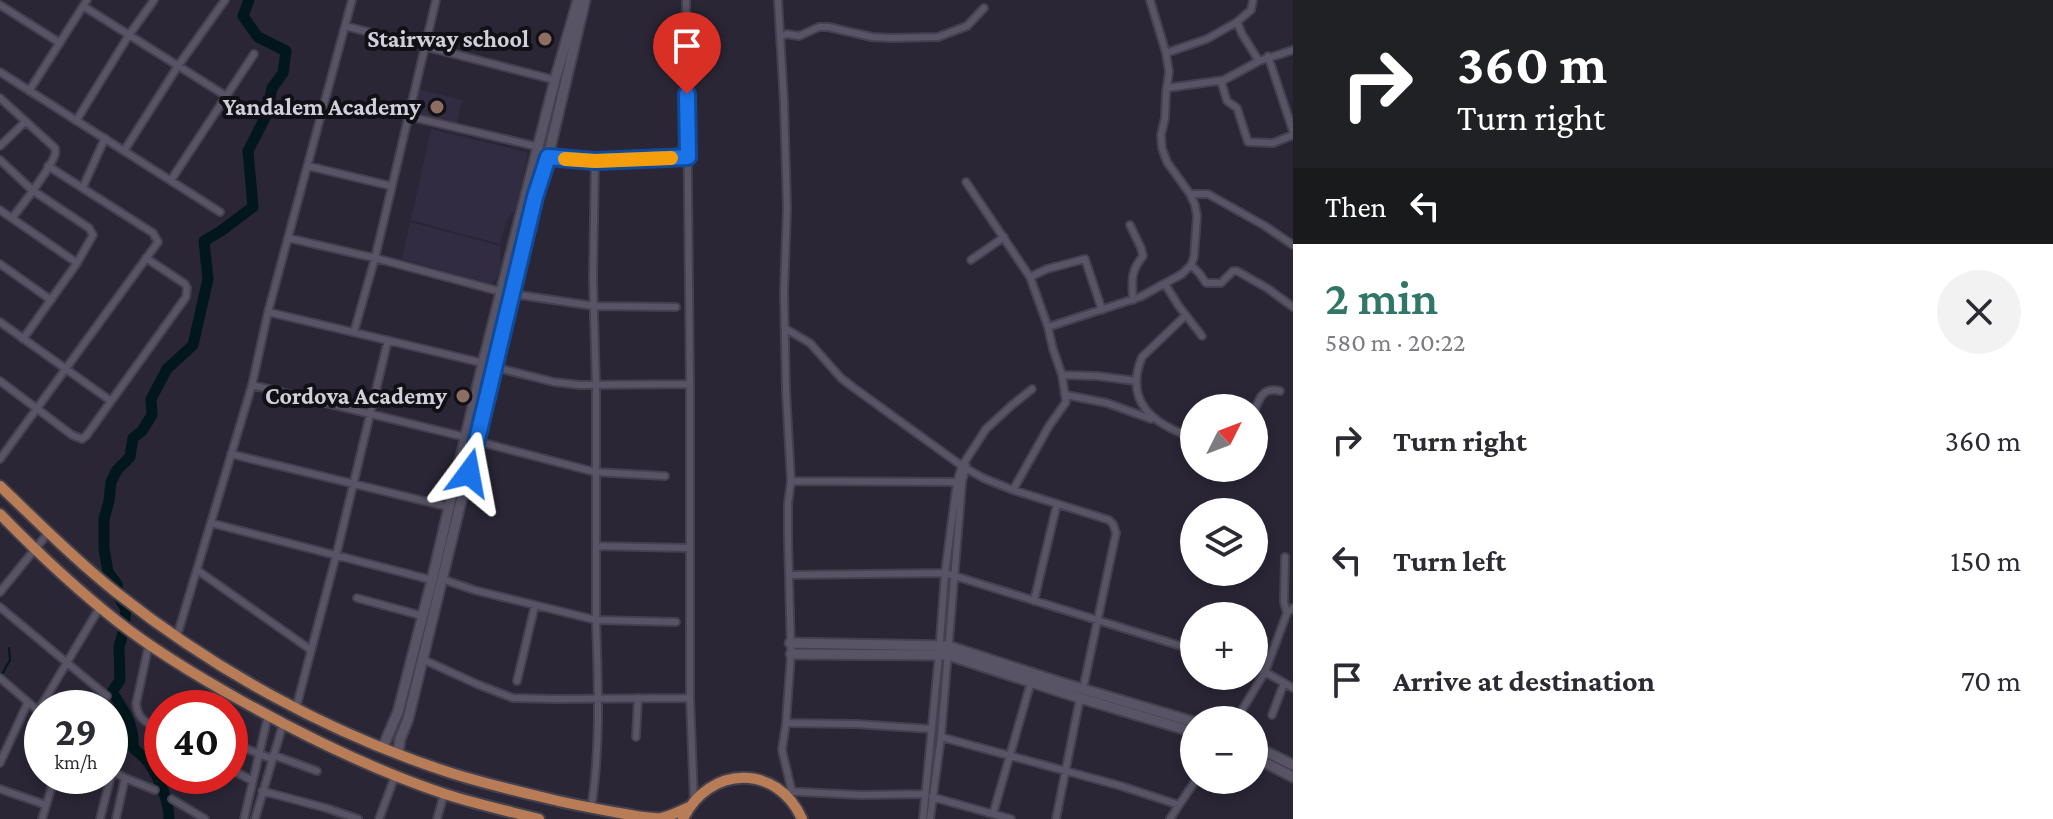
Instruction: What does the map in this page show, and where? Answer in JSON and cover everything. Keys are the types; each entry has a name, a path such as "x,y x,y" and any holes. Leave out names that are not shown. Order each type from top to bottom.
{"main road":[{"path":"0,486 116,593 199,651 296,708 398,754 501,787 591,809 648,818 663,818 692,804 712,786 735,778 759,780 786,791 802,819"},
{"path":"0,514 34,549 100,607 188,671 283,724 395,776 494,814 539,819"},
{"path":"188,671 199,651"},
{"path":"432,788 438,768"},
{"path":"683,819 692,804"}],"street":[{"path":"76,121 154,0"},
{"path":"124,151 225,0"},
{"path":"177,636 252,385 268,312 352,0"},
{"path":"354,332 375,258 436,0"},
{"path":"383,747 398,712 425,628 476,441 531,196 539,147 578,0"},
{"path":"531,196 548,157 585,0"},
{"path":"686,0 692,804"},
{"path":"778,0 787,208 784,292 791,481 788,504 790,648 782,750 786,791 928,796 1011,819"},
{"path":"1048,327 1133,300 1165,284 1191,265 1194,257 1197,216 1190,194 1167,162 1162,148 1169,72 1150,0"},
{"path":"1166,53 1207,39 1237,22 1251,10 1253,0"},
{"path":"29,91 85,3 129,35 226,96"},
{"path":"0,5 60,43"},
{"path":"781,36 799,36 819,27 828,27 882,38 938,37 967,26 984,8"},
{"path":"1237,22 1259,61"},
{"path":"345,26 555,80"},
{"path":"1167,88 1221,81 1268,56 1293,50"},
{"path":"171,180 254,54"},
{"path":"1221,81 1227,101 1237,108 1248,142 1273,143 1293,133 1268,56"},
{"path":"0,83 3,74 220,212"},
{"path":"0,98 55,148 55,155 12,218"},
{"path":"407,116 539,147"},
{"path":"0,146 25,122"},
{"path":"83,187 105,138"},
{"path":"548,157 595,161 688,157"},
{"path":"0,160 32,190 89,228 93,235 23,339"},
{"path":"591,809 599,698 596,620 595,161"},
{"path":"0,459 158,242 153,233 48,166"},
{"path":"308,166 391,186"},
{"path":"966,182 1030,277 1048,327 1066,395 1066,402 1013,490"},
{"path":"1190,194 1208,194 1293,245"},
{"path":"0,210 77,263"},
{"path":"1130,225 1143,256 1132,274 1133,300"},
{"path":"971,260 1004,237"},
{"path":"288,238 507,293 594,306 676,307"},
{"path":"0,381 72,435 82,439 86,436 186,297 185,284 146,258"},
{"path":"1030,277 1084,258 1102,310"},
{"path":"0,264 51,300"},
{"path":"1191,265 1206,283 1221,283 1237,271 1293,307"},
{"path":"1165,284 1202,336"},
{"path":"398,754 422,659 423,616 437,579 465,437 483,363 507,293"},
{"path":"268,312 483,363"},
{"path":"1156,421 1146,411 1138,394 1138,366 1142,357 1186,315"},
{"path":"0,322 111,401"},
{"path":"786,329 810,343 854,388 983,478 1109,520 1115,529 1056,819"},
{"path":"296,708 388,340"},
{"path":"494,367 554,382 596,386 690,384"},
{"path":"1062,375 1136,381"},
{"path":"252,385 465,437"},
{"path":"931,772 941,737 945,573 960,482 965,465 986,429 1032,389"},
{"path":"1263,394 1272,389 1280,391"},
{"path":"1066,395 1107,403 1180,432"},
{"path":"470,417 481,419"},
{"path":"476,441 595,472 665,476"},
{"path":"231,454 449,507"},
{"path":"791,481 960,482"},
{"path":"923,819 931,772 933,712 955,575 960,482"},
{"path":"1034,601 1057,504"},
{"path":"211,523 596,620 676,622"},
{"path":"0,592 49,532"},
{"path":"596,546 690,548"},
{"path":"1268,665 1290,610 1284,602 1285,557"},
{"path":"197,570 311,650"},
{"path":"789,575 945,573 1180,646"},
{"path":"357,598 423,616"},
{"path":"517,681 535,605"},
{"path":"0,607 100,690"},
{"path":"53,690 100,607"},
{"path":"144,721 136,704 149,643"},
{"path":"790,648 944,650 1180,727"},
{"path":"944,650 1031,682 1061,688"},
{"path":"422,659 513,698 690,698"},
{"path":"1268,674 1293,688"},
{"path":"0,678 24,699"},
{"path":"993,814 1031,682"},
{"path":"1272,715 1284,683"},
{"path":"1081,694 1180,719"},
{"path":"636,737 638,698"},
{"path":"0,763 24,711"},
{"path":"933,712 942,713"},
{"path":"244,819 268,716"},
{"path":"786,723 932,729"},
{"path":"255,819 283,724"},
{"path":"941,737 1179,805"},
{"path":"248,750 317,771"},
{"path":"1268,753 1293,765"},
{"path":"1268,764 1293,777"},
{"path":"379,819 395,776"},
{"path":"248,778 253,781"},
{"path":"0,789 46,805"},
{"path":"262,791 358,819"},
{"path":"42,819 49,794"},
{"path":"100,819 106,794"},
{"path":"116,819 121,794"},
{"path":"437,819 444,794"},
{"path":"1170,819 1186,794"},
{"path":"928,796 930,819"},
{"path":"172,799 205,819"},
{"path":"323,819 326,808"}],"shaded area":[{"name":"Yandalem Academy","path":"418,89 462,100 456,126 412,114"},
{"path":"431,129 528,154 515,210 506,221 500,244 411,220"},
{"path":"410,222 500,246 501,265 497,278 492,284 402,259"}],"waterway":[{"path":"169,819 159,782 148,762 133,748 130,725 112,692 120,680 119,647 126,609 118,596 117,584 108,572 104,519 111,482 117,470 130,457 133,438 142,431 152,415 151,399 167,369 193,345 208,279 204,241 253,207 248,151 267,114 272,88 283,73 286,51 258,37 243,16 249,0"},
{"path":"1,676 10,660 9,648"}],"slow traffic":[{"path":"565,159 671,158"}],"place":[{"name":"Stairway school","path":"545,39"},
{"name":"Yandalem Academy","path":"437,107"},
{"name":"Cordova Academy","path":"463,396"}],"route":[{"path":"469,473 535,197 548,157 595,161 688,157 687,94"}]}
